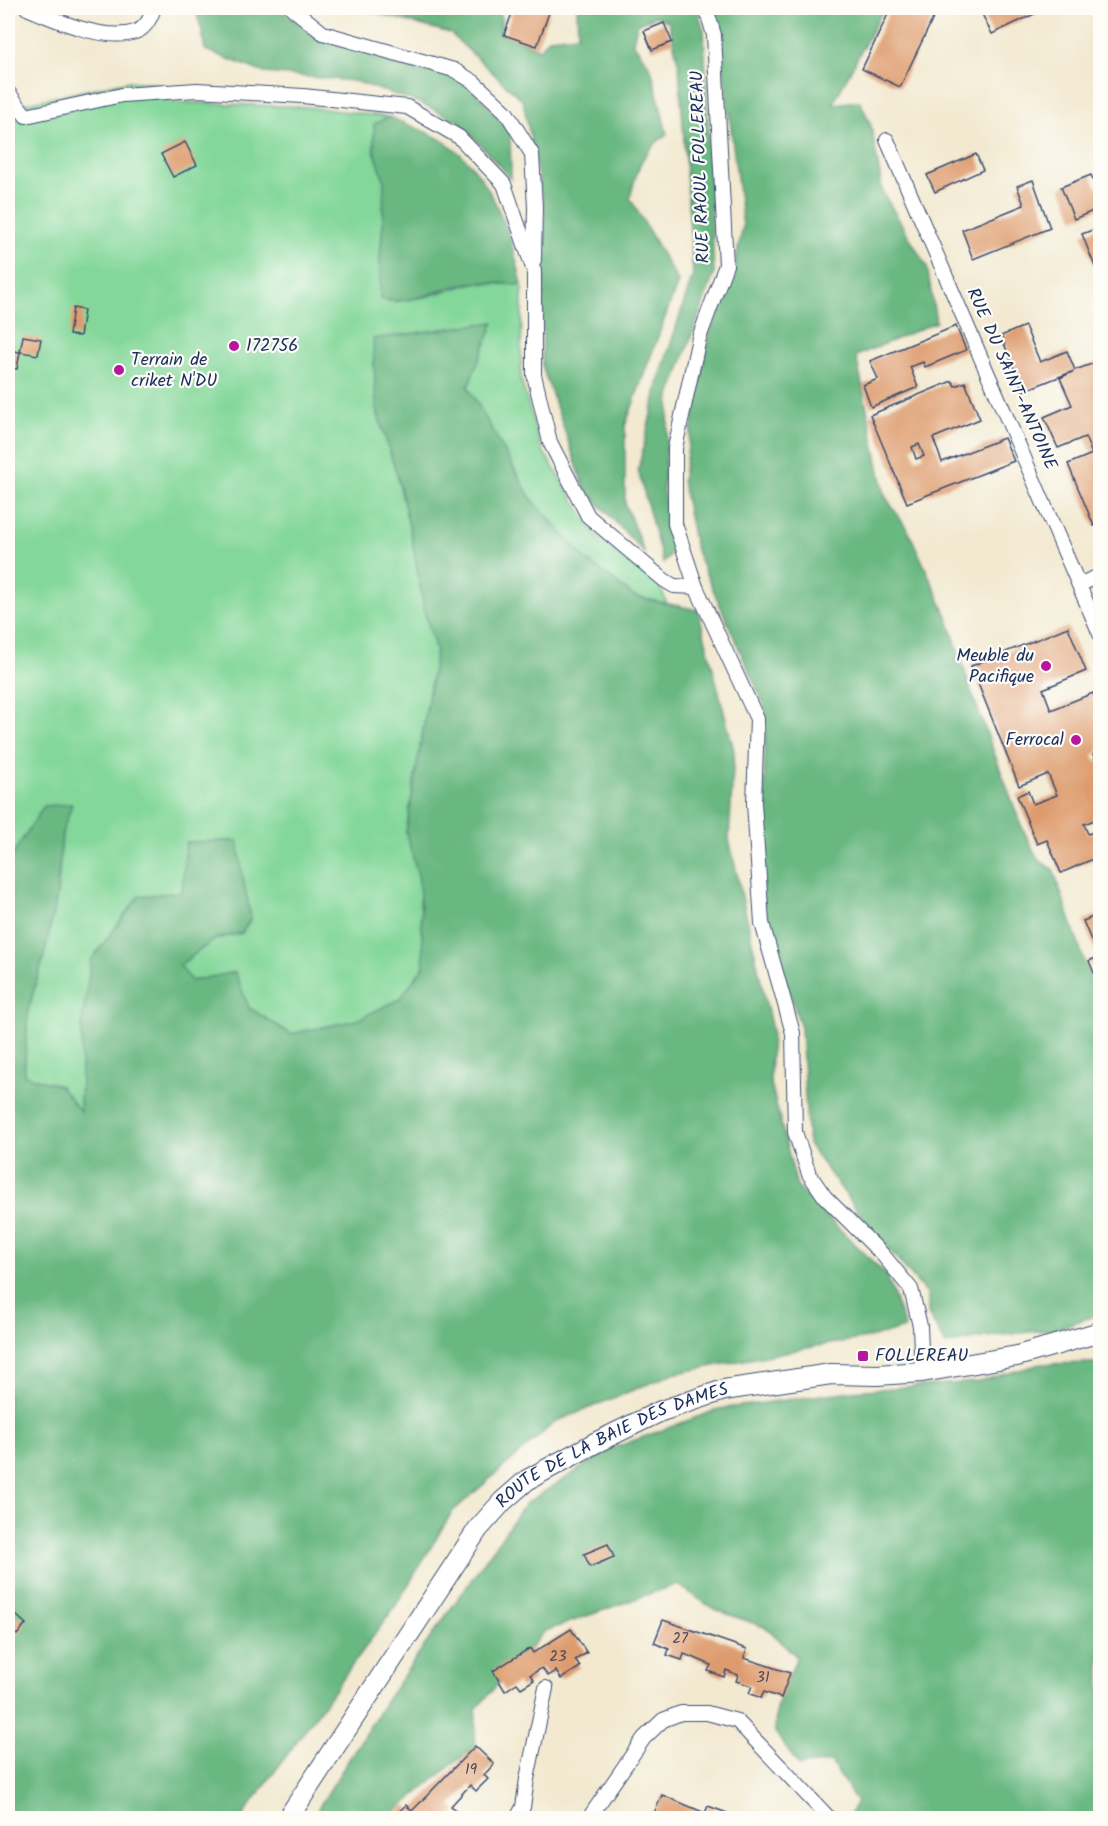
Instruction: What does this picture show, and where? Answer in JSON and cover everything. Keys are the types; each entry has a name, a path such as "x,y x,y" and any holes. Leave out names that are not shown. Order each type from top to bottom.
{"main road":[{"name":"ROUTE DE LA BAIE DES DAMES","path":"288,1818 478,1529 527,1480 661,1411 723,1390 831,1374 877,1375 922,1372 1017,1356 1101,1332"}],"street":[{"path":"27,8 83,29 117,35 137,32 150,20 154,8"},
{"path":"292,8 323,33 454,70 474,82 506,112 532,154 535,207 534,375 550,442 588,516 664,580 674,586 696,587"},
{"name":"RUE RAOUL FOLLEREAU","path":"706,8 714,35 726,265 699,338 675,448 675,524 696,587 757,719 754,803 762,923 793,1033 795,1132 809,1174 825,1197 883,1255 911,1289 920,1326 922,1372"},
{"path":"8,92 26,116 122,95 197,90 303,96 407,107 459,137 504,184 534,271"},
{"name":"RUE DU SAINT-ANTOINE","path":"887,140 1101,634"},
{"path":"1080,584 1101,576"},
{"path":"518,1818 523,1807 546,1688"},
{"path":"589,1818 644,1738 663,1720 681,1713 707,1713 737,1721 829,1818"}],"green space":[{"path":"195,8 280,8 318,37 463,79 510,131 511,179 460,122 420,103 354,81 265,73 205,50"},
{"path":"358,8 493,8 501,14 501,33 540,49 549,38 578,35 577,8 697,8 704,31 714,274 670,396 663,492 675,548 663,563 638,470 659,380 693,275 679,66 669,22 656,16 637,24 633,43 651,68 667,134 651,148 641,162 630,198 678,282 625,426 625,504 645,554 585,489 542,366 545,212 523,101 450,33"},
{"path":"728,8 887,8 880,15 833,104 860,101 871,126 883,193 927,267 936,322 856,356 885,496 909,532 947,616 971,691 1021,825 1038,860 1053,869 1100,1002 1100,1314 1055,1329 986,1337 946,1345 928,1314 928,1295 870,1227 808,1144 801,1028 760,900 764,823 765,707 696,551 682,481 709,334 730,288 743,226 720,40 714,13"},
{"path":"129,81 157,84 170,102 308,107 389,117 374,125 374,150 384,179 380,258 393,302 425,297 473,283 522,285 521,380 541,448 597,537 660,586 667,604 635,597 585,559 530,497 468,387 376,408 398,478 412,539 424,609 436,651 406,832 419,879 424,966 400,999 357,1020 291,1034 249,1008 235,973 191,981 179,965 216,939 242,933 242,873 238,841 187,842 182,892 80,1098 81,1112 38,1081 24,1075 28,1010 45,952 57,894 62,833 8,860 8,107"},
{"path":"389,117 427,132 448,144 476,172 488,189 506,227 522,285 471,283 415,299 392,301 380,299 384,179 374,150 374,124"},
{"path":"494,322 468,387 530,497 585,559 635,597 698,610 734,751 729,839 772,1030 770,1080 797,1187 887,1276 905,1328 873,1337 672,1374 555,1422 452,1512 396,1605 241,1818 8,1818 8,860 44,806 72,804 62,833 57,894 45,952 28,1010 24,1075 60,1086 80,1111 82,1023 91,960 139,896 182,892 186,842 238,841 251,918 242,933 215,939 180,965 191,981 235,972 249,1008 291,1034 357,1020 400,999 424,966 419,879 406,832 436,651 424,609 412,539 398,478 376,407 373,339"},
{"path":"1041,1364 1100,1364 1100,1818 848,1818 857,1802 831,1762 799,1766 775,1732 776,1708 797,1657 767,1628 714,1609 677,1584 545,1631 476,1709 475,1746 387,1818 312,1818 387,1699 525,1504 611,1449 719,1409 852,1391 976,1382"}],"building":[{"path":"108,8 128,8 126,13"},
{"path":"514,8 550,10 537,46 504,35"},
{"path":"891,8 938,8 900,87 862,69"},
{"path":"979,8 1047,8 992,34"},
{"path":"664,23 672,42 652,50 644,31"},
{"path":"185,142 197,165 173,177 161,154"},
{"path":"976,154 983,170 935,192 927,175"},
{"path":"1091,175 1097,188 1100,186 1100,208 1074,219 1061,187"},
{"path":"1033,180 1050,228 973,259 962,230 1024,205 1017,186"},
{"path":"1100,227 1100,264 1095,267 1082,234"},
{"path":"73,308 84,310 80,336 69,335"},
{"path":"956,326 966,350 925,367 923,362 910,367 918,387 871,407 863,385 878,379 870,361"},
{"path":"1025,326 1040,362 1067,351 1075,370 1100,361 1100,523 1094,526 1068,464 1092,454 1085,437 1058,448 1044,417 1072,405 1060,378 1074,371 1023,391 1001,336"},
{"path":"23,336 41,339 38,355 20,352"},
{"path":"8,350 20,352 17,369 8,368"},
{"path":"952,381 955,386 965,382 980,419 933,438 942,462 1004,438 1014,461 907,503 870,415","holes":["919,444 924,456 916,459 912,447"]},
{"path":"1068,627 1086,671 1043,689 1051,710 1093,693 1100,712 1100,752 1093,755 1096,761 1100,759 1100,818 1084,824 1088,834 1100,829 1100,856 1061,873 1047,840 1037,844 1017,796 1028,791 1033,804 1057,795 1048,774 1019,786 971,666"},
{"path":"1100,914 1100,987 1089,961 1098,957 1083,921"},
{"path":"608,1544 614,1557 590,1567 584,1554"},
{"path":"16,1615 26,1624 17,1635 8,1627"},
{"path":"663,1620 747,1649 744,1658 790,1673 781,1698 764,1692 761,1698 749,1693 752,1686 736,1681 738,1675 726,1670 724,1677 708,1671 711,1665 697,1659 684,1654 682,1660 667,1655 669,1649 654,1643"},
{"path":"571,1629 587,1653 575,1660 580,1667 561,1679 556,1671 548,1676 542,1668 530,1675 534,1680 521,1688 517,1683 505,1691 493,1671 530,1648 533,1653"},
{"path":"475,1746 494,1764 484,1775 488,1779 476,1791 470,1785 451,1806 456,1811 449,1818 438,1816 436,1818 392,1818 406,1805 412,1811"},
{"path":"662,1795 705,1813 708,1806 741,1818 652,1818"}],"place":[{"name":"172756","path":"234,346"},
{"name":"Terrain de criket N'DU","path":"119,370"},
{"name":"Meuble du Pacifique","path":"1046,666"},
{"name":"Ferrocal","path":"1076,740"},
{"name":"FOLLEREAU","path":"863,1356"}]}
